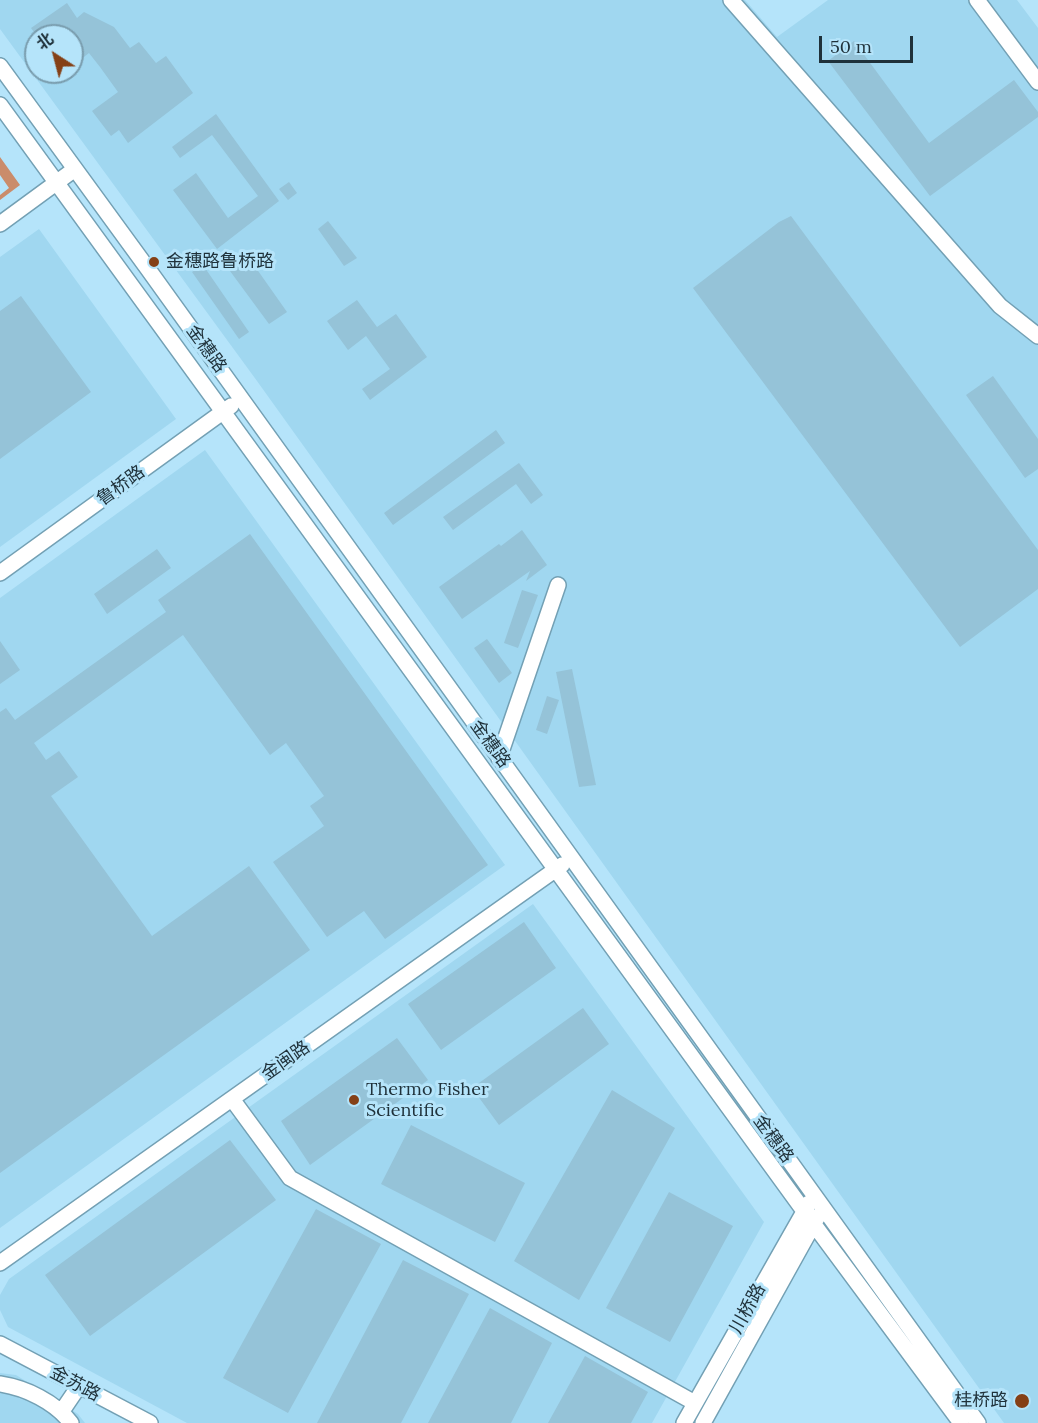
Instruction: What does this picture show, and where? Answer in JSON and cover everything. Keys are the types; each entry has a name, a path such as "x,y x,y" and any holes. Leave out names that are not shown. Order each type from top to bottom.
{"street":[{"path":"731,0 1000,306 1038,336"},
{"path":"977,0 1038,82"},
{"name":"金穗路","path":"0,66 978,1423"},
{"name":"金穗路","path":"0,105 961,1423"},
{"path":"0,224 75,169"},
{"name":"鲁桥路","path":"0,573 242,399"},
{"path":"499,758 558,585"},
{"name":"金闽路","path":"0,1263 572,858"},
{"path":"232,1099 290,1178 695,1403"},
{"name":"川桥路","path":"684,1423 818,1202"},
{"name":"川桥路","path":"703,1423 809,1217"},
{"name":"金苏路","path":"0,1344 150,1423"},
{"path":"0,1384 18,1387 66,1417 79,1386"}],"shaded area":[{"path":"0,0 745,0 777,37 828,0 1017,0 1038,28 1038,1423 1004,1423 257,381 40,84 84,84 84,24 24,24 24,62 0,29"},
{"path":"0,157 20,185 0,200 0,195 9,188 0,175"},
{"path":"39,229 176,419 0,547 0,257"},
{"path":"205,450 505,865 0,1228 0,598"},
{"path":"533,904 764,1222 652,1423 187,1423 8,1327 0,1310 0,1295 9,1279"},
{"path":"0,1373 16,1375 78,1414 85,1423 0,1423"}],"building":[{"path":"67,3 77,18 84,12 114,27 130,48 139,42 156,63 166,56 193,93 128,143 119,130 111,136 92,111 118,92 89,53 84,57 84,24 37,24"},
{"path":"854,41 929,143 1014,80 1038,112 1038,117 930,196 828,61"},
{"path":"216,114 279,201 217,249 173,190 196,173 228,218 258,196 212,135 180,158 172,147"},
{"path":"289,182 297,193 288,200 279,189"},
{"path":"791,216 1038,550 1038,589 960,647 693,288 779,222"},
{"path":"328,221 357,258 344,266 318,229"},
{"path":"249,258 287,312 269,324 230,271"},
{"path":"203,265 249,332 239,339 192,272"},
{"path":"21,296 91,392 0,459 0,311"},
{"path":"357,300 377,327 396,314 427,357 370,400 362,389 390,369 366,336 348,350 327,321"},
{"path":"993,376 1038,439 1038,469 1025,478 966,395"},
{"path":"496,430 505,443 393,525 384,513"},
{"path":"519,463 543,495 531,504 516,484 453,530 443,517"},
{"path":"522,530 547,565 526,581 530,571 462,619 439,587"},
{"path":"250,534 488,865 385,939 364,911 327,937 273,862 324,826 310,806 324,796 286,743 270,755 183,635 34,743 46,760 59,751 78,777 51,796 152,936 249,866 310,950 0,1173 0,712 6,708 15,720 166,612 158,600"},
{"path":"157,549 171,568 107,614 94,594"},
{"path":"522,590 538,595 518,648 504,643"},
{"path":"487,639 512,673 499,683 474,648"},
{"path":"0,641 20,670 0,684"},
{"path":"572,669 596,785 579,787 556,672"},
{"path":"547,696 559,700 547,734 536,730"},
{"path":"524,922 556,968 441,1050 408,1004"},
{"path":"583,1008 609,1044 499,1125 472,1088"},
{"name":"Thermo Fisher Scientific","path":"397,1038 428,1080 310,1165 281,1121"},
{"path":"612,1090 675,1128 579,1300 514,1261"},
{"path":"411,1125 525,1183 495,1242 381,1184"},
{"path":"230,1140 276,1200 90,1336 45,1275"},
{"path":"669,1192 733,1226 670,1342 606,1308"},
{"path":"316,1209 381,1244 288,1413 223,1378"},
{"path":"403,1260 469,1294 401,1423 317,1423"},
{"path":"490,1308 552,1343 511,1423 428,1423"},
{"path":"585,1356 648,1392 631,1423 548,1423"}],"place":[{"name":"金穗路鲁桥路","path":"154,262"},
{"name":"Thermo Fisher Scientific","path":"354,1100"},
{"name":"桂桥路","path":"1022,1401"}]}
